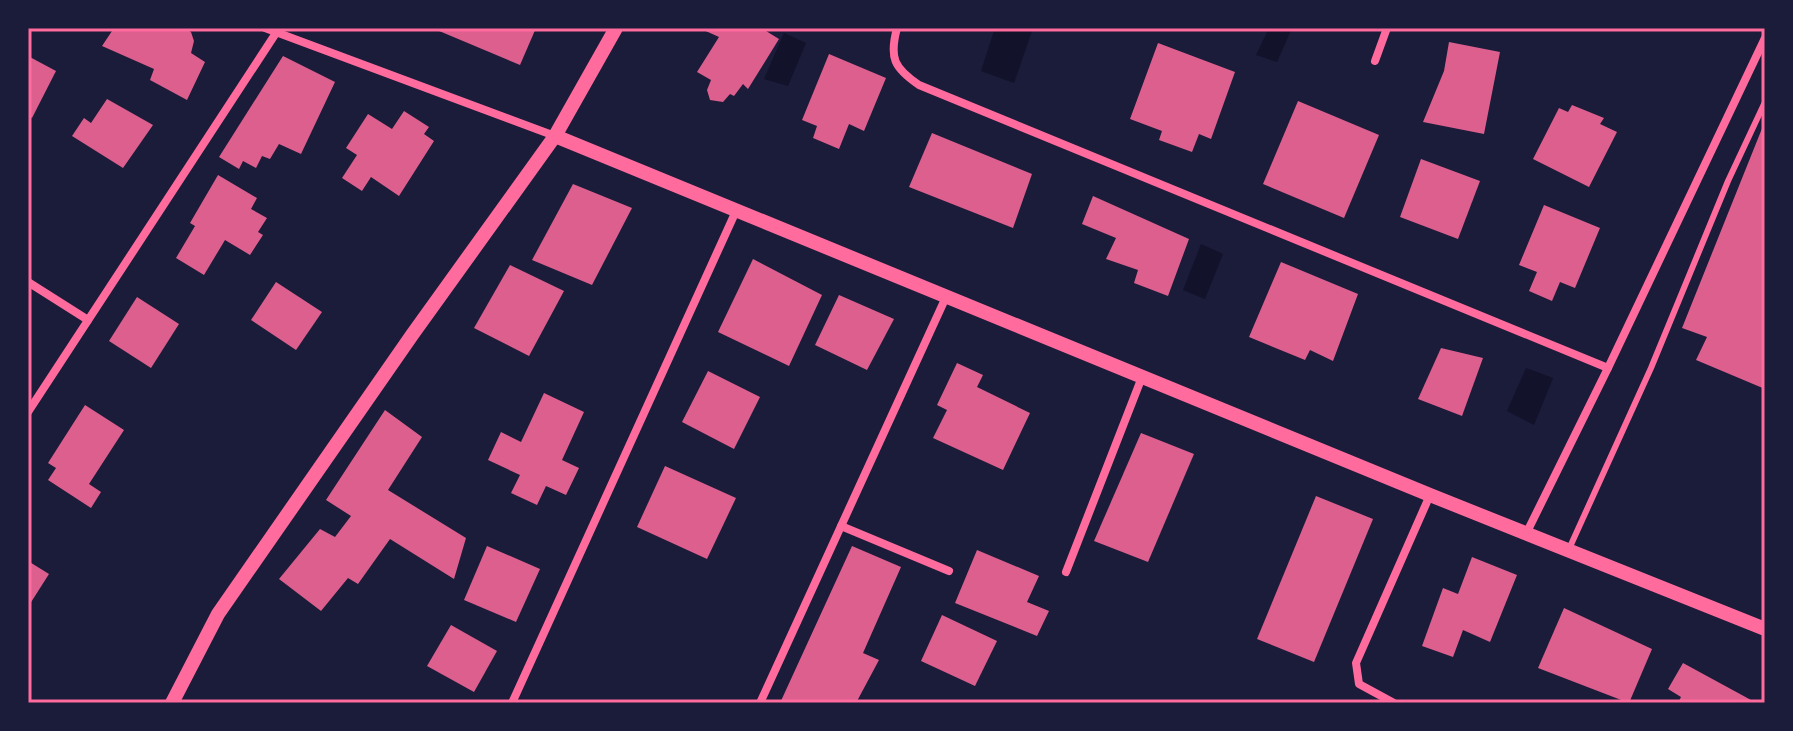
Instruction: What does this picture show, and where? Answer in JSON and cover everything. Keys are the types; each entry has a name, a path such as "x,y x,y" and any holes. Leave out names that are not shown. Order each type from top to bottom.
{"street":[{"path":"265,28 555,136 1765,629"},
{"path":"172,703 218,614 555,136 616,28"},
{"path":"897,28 892,49 895,63 904,75 919,85 1608,368"},
{"path":"1375,61 1387,28"},
{"path":"28,412 276,33"},
{"path":"1526,534 1765,38"},
{"path":"512,703 736,211"},
{"path":"28,282 88,320"},
{"path":"760,703 946,297"},
{"path":"1066,572 1142,377"},
{"path":"1394,703 1359,684 1356,663 1430,495"},
{"path":"841,526 949,571"}],"lane":[{"path":"1568,551 1651,368 1728,181 1765,102"}],"shaded area":[{"path":"995,28 1033,28 1014,83 981,71"},
{"path":"1269,28 1292,28 1277,62 1256,55"},
{"path":"784,33 806,43 788,86 764,79"},
{"path":"1201,244 1223,254 1205,299 1183,290"},
{"path":"1526,368 1553,378 1534,425 1507,411"}],"building":[{"path":"114,28 185,28 191,32 194,41 191,53 205,62 187,100 150,80 154,69 102,46"},
{"path":"432,28 536,28 520,65"},
{"path":"699,28 761,28 779,39 748,89 743,84 734,96 730,94 723,102 710,100 707,90 711,80 697,72 719,37"},
{"path":"1449,42 1500,52 1484,134 1423,122 1444,71"},
{"path":"1158,43 1235,72 1211,139 1199,134 1192,152 1159,140 1162,131 1130,119"},
{"path":"829,54 886,78 864,131 849,124 839,149 813,138 817,126 802,120"},
{"path":"28,56 56,71 32,118 28,116"},
{"path":"283,56 335,82 301,154 279,144 270,159 262,156 256,168 243,161 239,169 219,157"},
{"path":"107,99 153,125 123,168 72,136 84,118 91,123"},
{"path":"1298,101 1379,135 1344,218 1263,184"},
{"path":"1572,105 1604,118 1600,124 1617,132 1589,187 1533,159 1559,108 1568,112"},
{"path":"404,111 429,127 424,134 434,141 399,196 371,177 362,191 342,178 357,155 346,148 368,114 392,129"},
{"path":"1765,121 1765,389 1696,360 1707,337 1682,328"},
{"path":"932,133 1032,174 1013,228 909,187"},
{"path":"1421,159 1480,181 1458,239 1400,217"},
{"path":"218,175 257,198 251,209 267,218 258,232 263,235 250,255 225,240 204,275 176,258 195,226 190,223"},
{"path":"573,184 632,208 592,285 532,260"},
{"path":"1093,196 1189,239 1168,296 1134,283 1138,270 1106,259 1116,238 1082,224"},
{"path":"1544,205 1600,228 1575,288 1560,282 1552,301 1529,291 1537,272 1519,265"},
{"path":"753,259 822,295 789,366 718,332"},
{"path":"1281,262 1358,294 1333,361 1310,350 1305,360 1249,337"},
{"path":"510,265 564,291 529,356 474,328"},
{"path":"276,282 322,312 296,350 251,320"},
{"path":"839,295 894,319 867,370 815,345"},
{"path":"137,297 179,324 151,368 109,341"},
{"path":"1441,348 1483,358 1462,416 1418,399"},
{"path":"957,363 983,375 977,387 1030,413 1003,470 933,438 947,410 937,405"},
{"path":"708,371 760,397 734,449 682,422"},
{"path":"544,393 584,412 562,460 579,468 566,495 546,486 537,505 511,493 520,475 488,460 501,432 521,442"},
{"path":"85,405 124,430 89,484 101,492 91,508 48,480 56,468 48,463"},
{"path":"385,410 422,437 388,490 466,538 454,579 390,539 358,584 348,578 321,611 279,579 320,529 335,537 351,516 326,500"},
{"path":"1141,433 1194,454 1148,562 1094,541"},
{"path":"665,466 736,498 707,559 637,527"},
{"path":"1316,496 1373,519 1314,662 1257,639"},
{"path":"487,546 540,569 516,622 464,600"},
{"path":"852,546 901,567 863,653 879,660 856,703 780,703"},
{"path":"977,550 1039,576 1027,602 1049,611 1037,636 955,603"},
{"path":"1472,557 1517,575 1490,642 1463,630 1453,657 1422,646 1443,588 1458,594"},
{"path":"28,561 49,574 28,607"},
{"path":"1564,608 1652,649 1629,703 1538,668"},
{"path":"942,615 997,641 975,686 921,661"},
{"path":"451,625 497,651 474,692 427,666"},
{"path":"1683,663 1751,700 1749,703 1678,703 1681,697 1668,689"}]}
